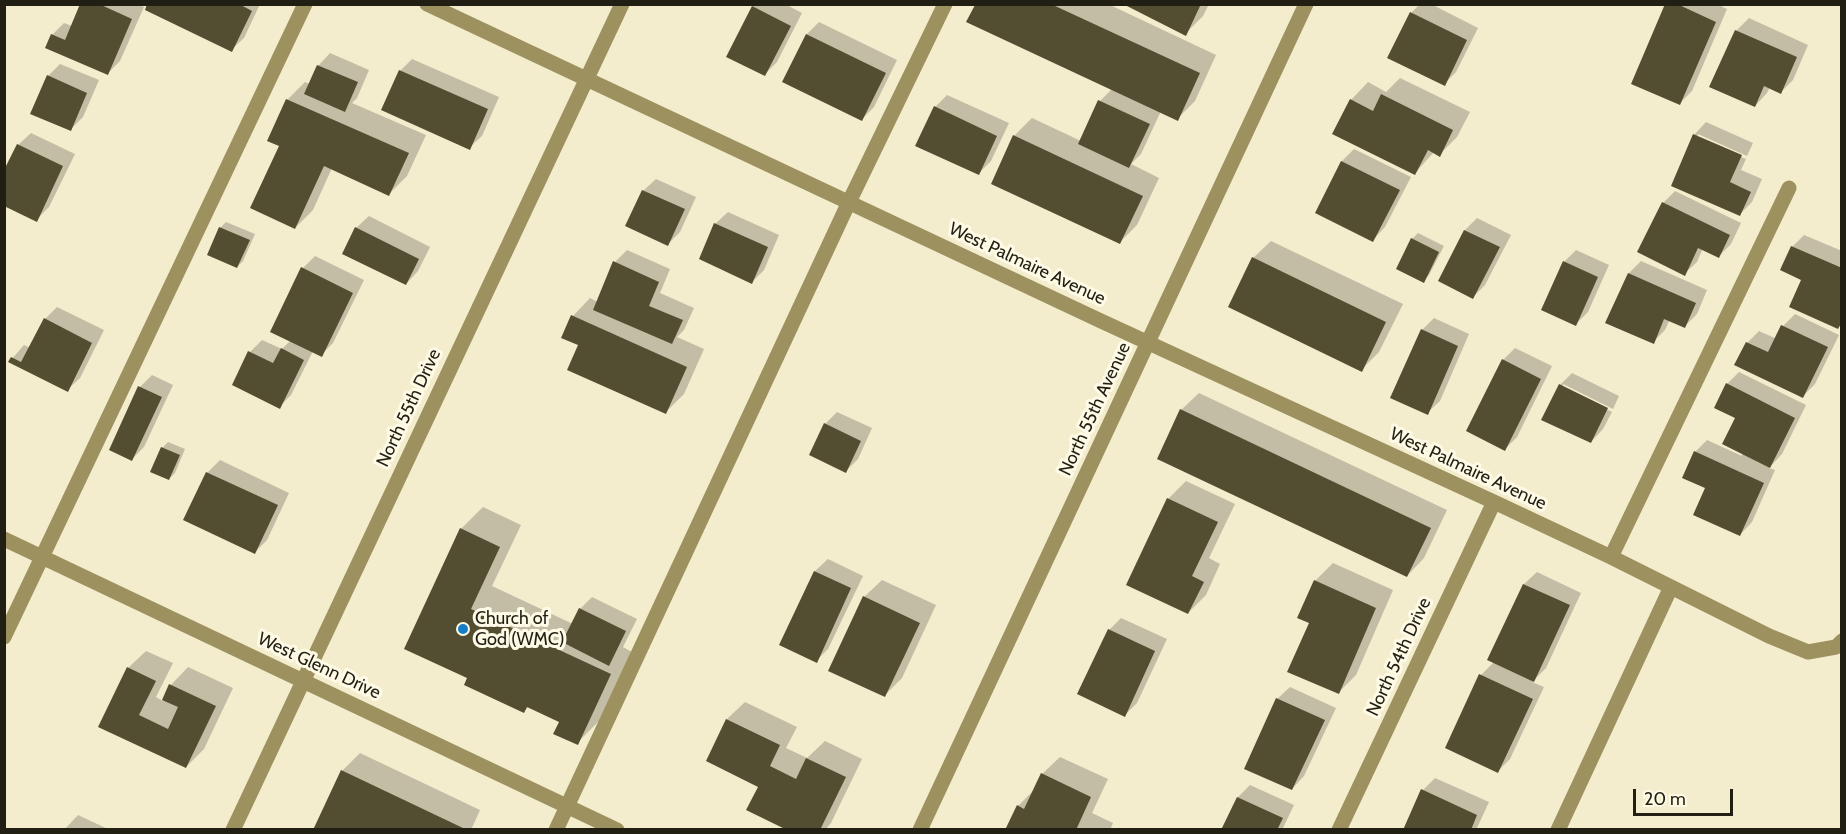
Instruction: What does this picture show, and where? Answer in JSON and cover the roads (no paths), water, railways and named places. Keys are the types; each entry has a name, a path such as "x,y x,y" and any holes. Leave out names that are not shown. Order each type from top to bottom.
{"street":[{"path":"4,637 305,4"},
{"name":"West Palmaire Avenue","path":"427,4 1611,557 1769,636 1808,652 1836,647 1842,641"},
{"name":"North 55th Drive","path":"233,830 622,4"},
{"path":"556,830 849,202 945,4"},
{"name":"North 55th Avenue","path":"920,830 1306,4"},
{"path":"1611,557 1789,188"},
{"name":"North 54th Drive","path":"1339,830 1494,502"},
{"name":"West Glenn Drive","path":"4,539 617,830"},
{"path":"1558,830 1671,587"}],"place":[{"name":"Church of God (WMC)","path":"463,629"}]}
